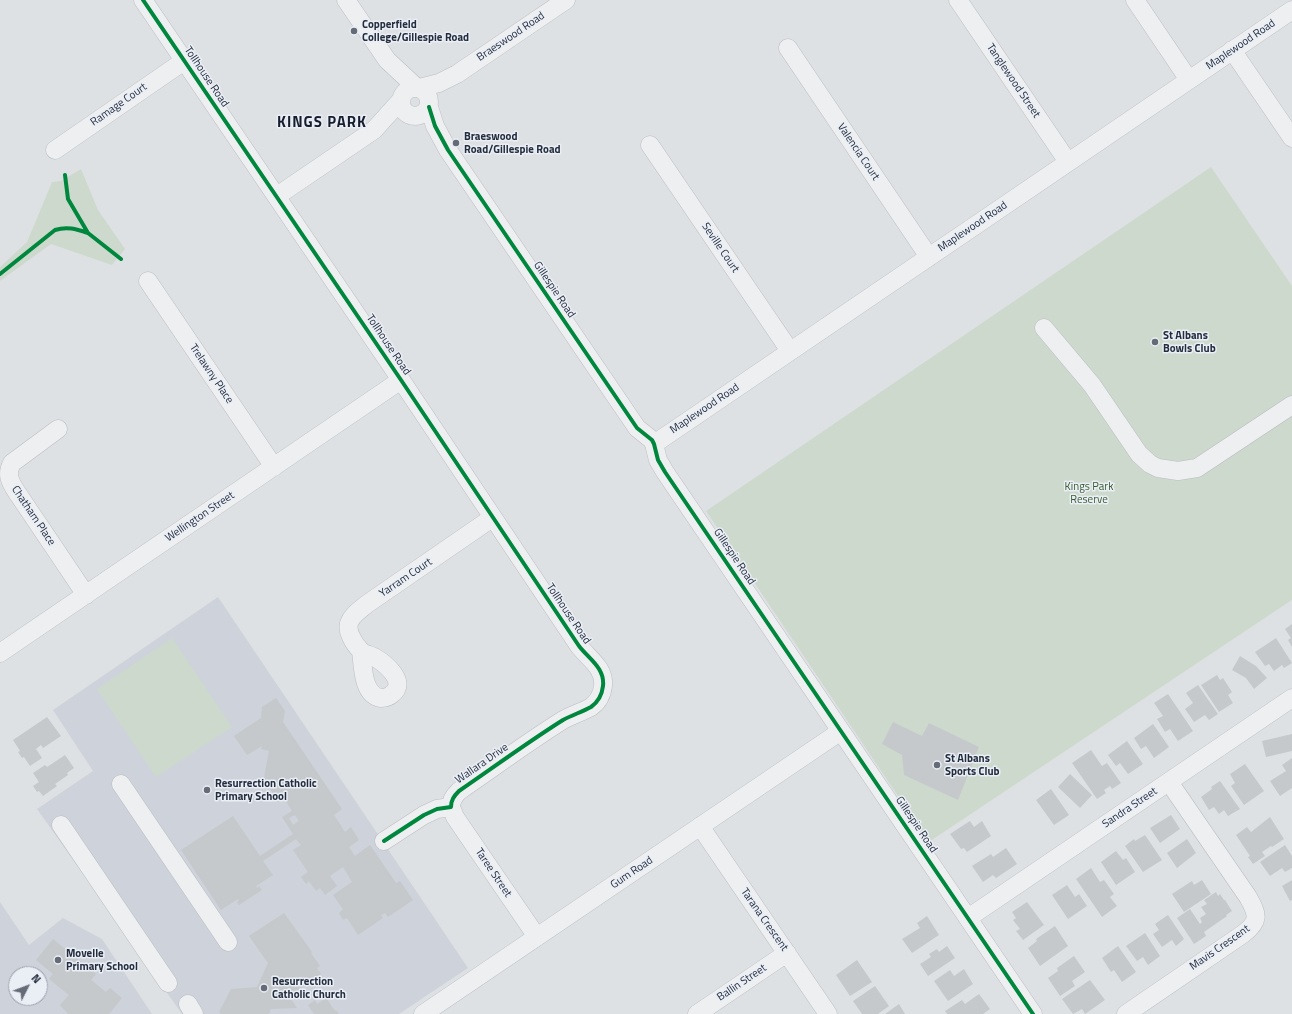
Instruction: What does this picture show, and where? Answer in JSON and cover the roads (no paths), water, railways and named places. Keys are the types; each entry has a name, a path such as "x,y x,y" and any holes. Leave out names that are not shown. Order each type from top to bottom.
{"street":[{"name":"Tollhouse Road","path":"143,0 401,380 578,646 599,668 603,686 600,698 596,702"},
{"path":"346,0 387,60 396,81 401,99 401,105 405,113 422,111"},
{"name":"Braeswood Road","path":"422,111 441,89 457,74 566,0"},
{"name":"Tanglewood Street","path":"958,0 1068,162"},
{"path":"1135,0 1189,80"},
{"name":"Maplewood Road","path":"654,444 1292,10"},
{"name":"Valencia Court","path":"788,48 929,257"},
{"path":"1232,50 1292,138"},
{"path":"277,196 374,130 395,120 422,111 428,96 387,60"},
{"name":"Ramage Court","path":"55,150 184,61"},
{"name":"Braeswood Road","path":"418,88 439,82 457,74"},
{"path":"374,130 407,90 418,88"},
{"name":"Gillespie Road","path":"422,111 435,126 448,150 637,428 652,440 658,460 665,472 1033,1014"},
{"name":"Seville Court","path":"650,145 790,351"},
{"name":"Trelawny Place","path":"148,281 274,467"},
{"path":"1044,328 1092,385 1139,454 1150,464 1158,468 1178,471 1197,468 1292,406"},
{"name":"Wellington Street","path":"0,654 401,380"},
{"name":"Chatham Place","path":"58,429 12,463 8,475 16,491 86,594"},
{"name":"Yarram Court","path":"361,651 348,631 350,621 355,614 367,604 492,518"},
{"name":"Sandra Street","path":"968,918 1292,698"},
{"name":"Wallara Drive","path":"452,807 452,800 459,791 563,720 591,707 596,702"},
{"name":"Gum Road","path":"423,1014 841,731"},
{"name":"Mavis Crescent","path":"1126,1014 1252,928 1256,920 1255,909 1248,897 1168,782"},
{"path":"121,784 228,942"},
{"path":"384,841 424,815 437,809 452,807"},
{"name":"Taree Street","path":"452,807 455,816 537,937"},
{"path":"61,825 168,983"},
{"name":"Tarana Crescent","path":"700,826 828,1014"},
{"name":"Ballin Street","path":"697,1014 787,953"}],"place":[{"name":"Copperfield College/Gillespie Road","path":"354,31"},
{"name":"Braeswood Road/Gillespie Road","path":"456,143"},
{"name":"St Albans Bowls Club","path":"1155,342"},
{"name":"St Albans Sports Club","path":"937,765"},
{"name":"Resurrection Catholic Primary School","path":"207,790"},
{"name":"Movelle Primary School","path":"58,960"},
{"name":"Resurrection Catholic Church","path":"264,988"}],"district":[{"name":"KINGS PARK","path":"322,123"}],"park label":[{"name":"Kings Park Reserve","path":"1089,493"}]}
